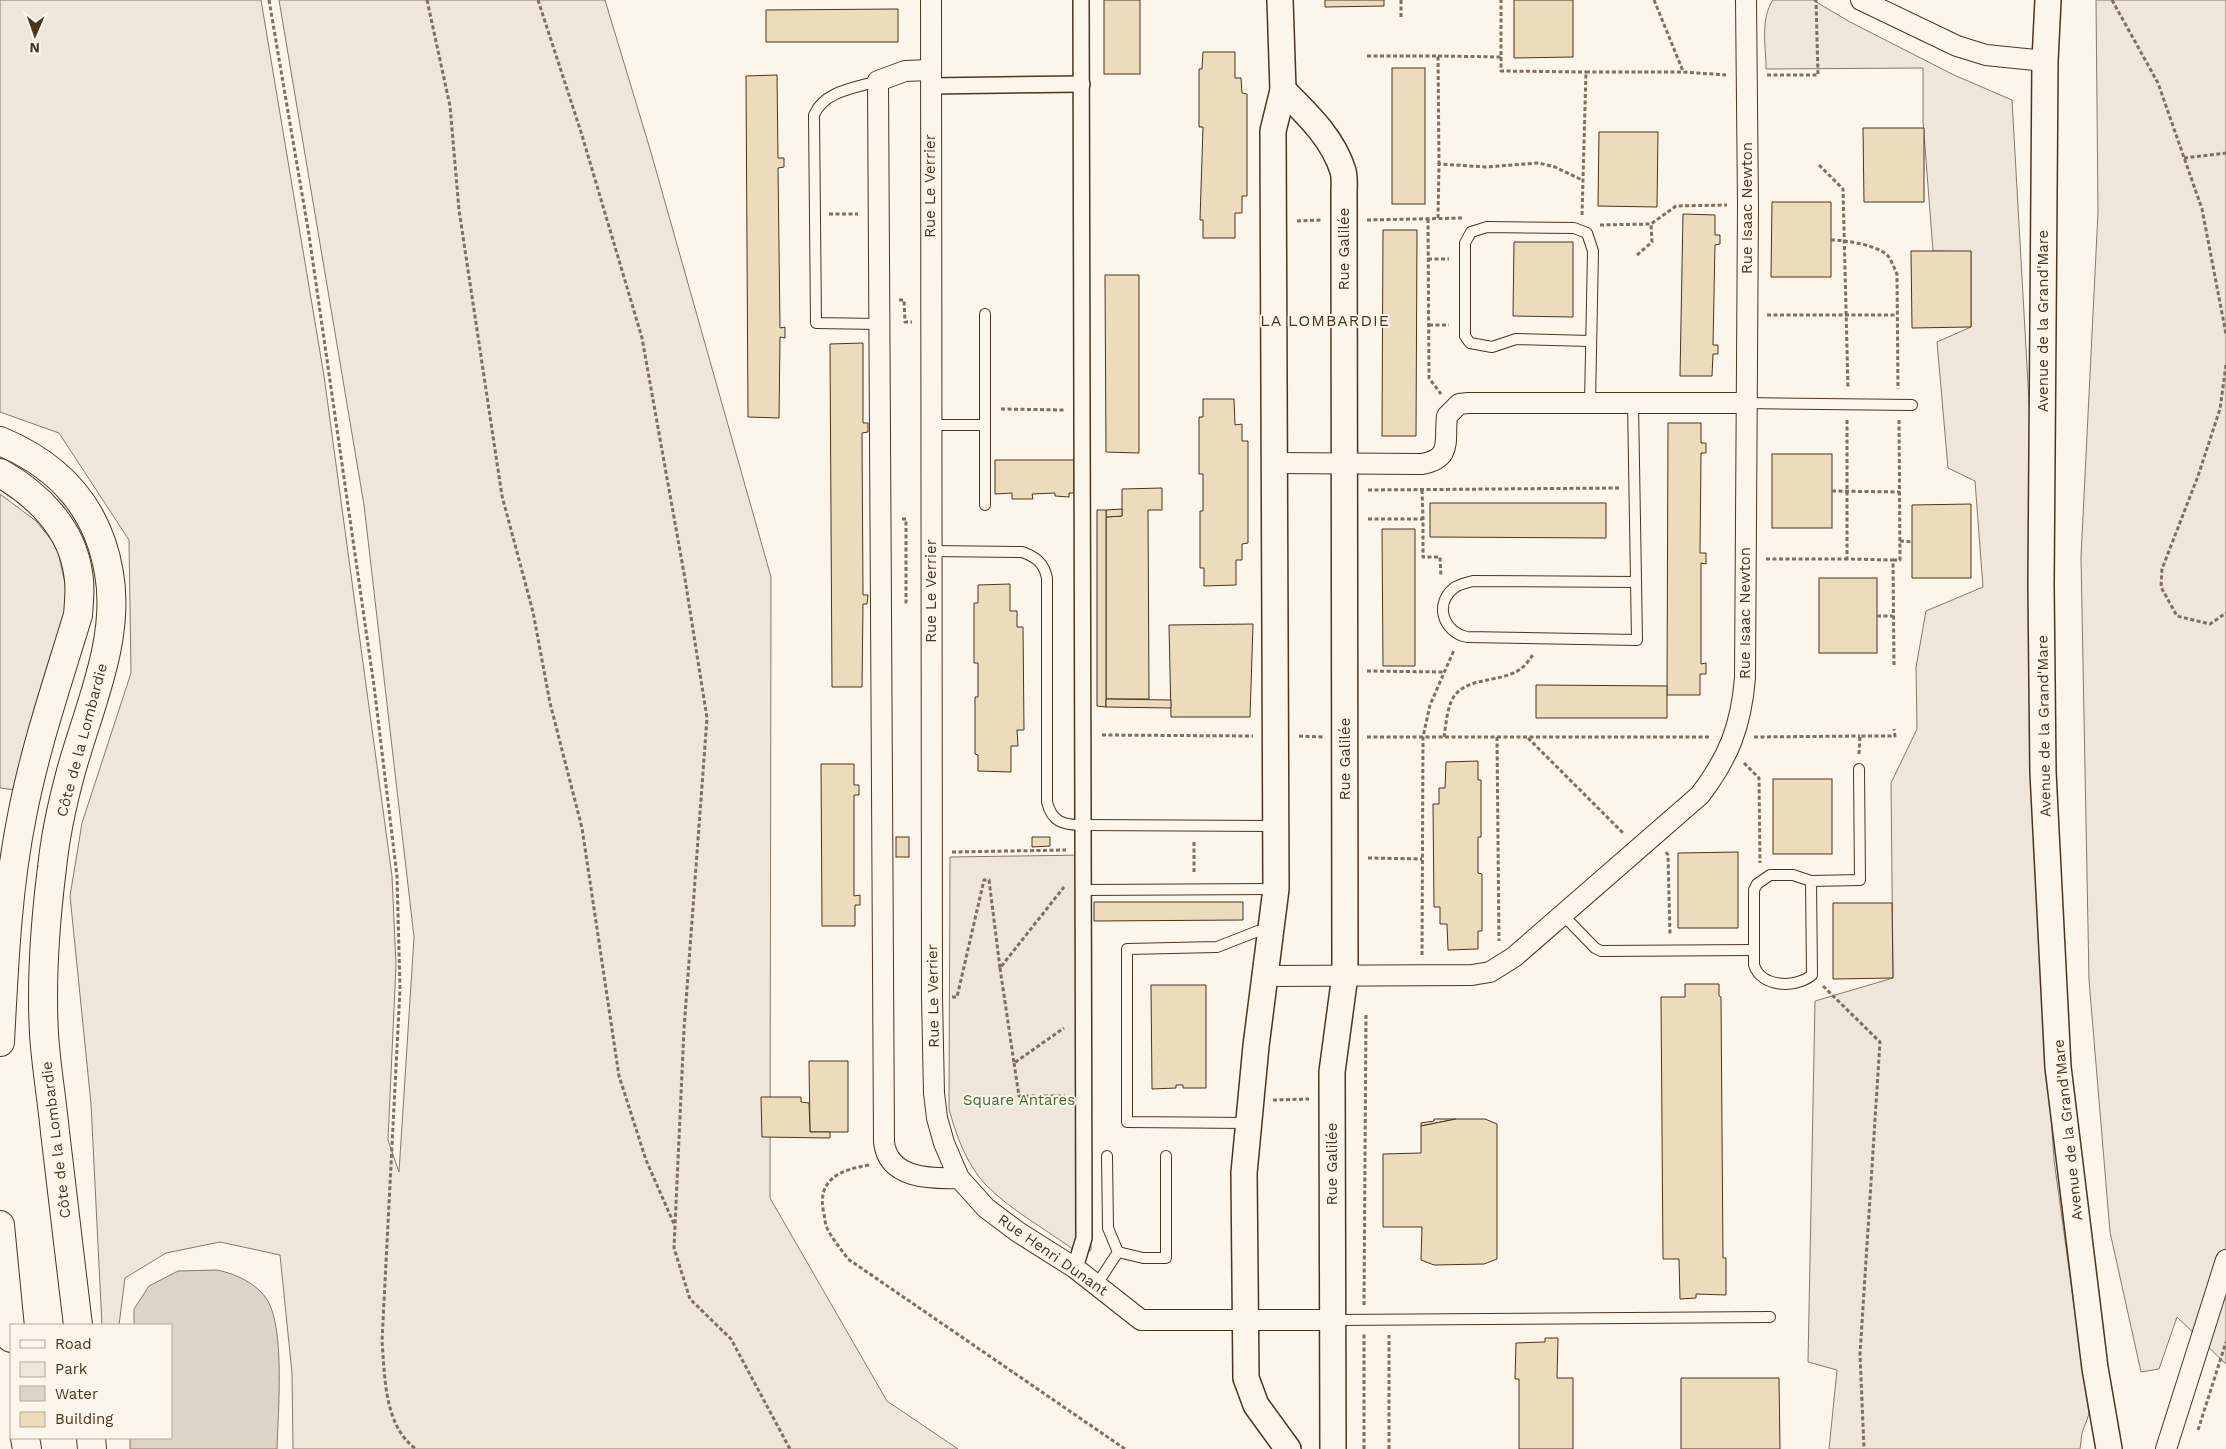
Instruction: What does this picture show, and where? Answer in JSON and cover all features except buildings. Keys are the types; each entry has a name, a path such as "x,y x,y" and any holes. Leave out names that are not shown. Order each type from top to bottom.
{"main road":[{"name":"Côte de la Lombardie","path":"0,441 27,452 53,472 74,493 88,510 98,529 110,573 112,603 107,644 92,704 69,776 52,864 44,947 44,1034 78,1324"},
{"path":"0,473 21,485 42,503 61,528 78,571 80,588 78,615 28,783 21,817 12,873 0,1042"},
{"path":"0,1224 10,1328"}],"street":[{"name":"Rue Le Verrier","path":"931,0 930,552 934,1093 938,1118 948,1152 959,1178"},
{"path":"1076,1268 1084,1238 1081,865 1081,0"},
{"path":"1280,0 1283,90 1273,131 1276,889 1249,1112 1244,1173 1246,1378 1250,1392 1288,1449"},
{"name":"Rue Isaac Newton","path":"1266,976 1472,975 1490,972 1514,957 1700,795 1732,742 1743,708 1745,678 1748,315 1746,0"},
{"path":"1861,0 1957,46 1986,55 2045,61"},
{"name":"Avenue de la Grand'Mare","path":"2048,0 2045,61 2041,575 2043,772 2058,1067 2095,1368 2109,1449"},
{"path":"959,1178 936,1178 905,1174 889,1159 884,1142 878,81 905,71 930,78 1082,84"},
{"name":"Rue Galilée","path":"1283,90 1314,122 1335,152 1343,172 1345,737 1355,976 1332,1072 1333,1449"},
{"path":"1274,463 1422,464 1432,462 1443,455 1446,445 1447,416 1458,404 1746,403"},
{"name":"Rue Henri Dunant","path":"959,1178 971,1194 999,1217 1076,1268 1141,1320 1333,1320"},
{"path":"2166,1449 2226,1260"}],"lane":[{"path":"878,81 825,98 814,115 816,323 880,324"},
{"path":"1590,341 1516,339 1492,347 1470,343 1465,336 1465,242 1467,236 1477,228 1581,229 1586,232 1593,251 1590,403"},
{"path":"985,314 985,505"},
{"path":"1634,403 1637,640 1544,640 1523,637 1460,636 1449,628 1442,610 1446,597 1453,589 1473,580 1636,582"},
{"path":"1746,403 1912,405"},
{"path":"931,424 985,425"},
{"path":"930,552 1022,552 1032,556 1045,569 1047,578 1047,802 1054,820 1062,824 1082,825 1276,826"},
{"path":"1811,880 1812,975 1799,982 1765,981 1757,975 1754,965 1754,890 1762,879 1770,875 1793,875 1811,880 1860,880 1859,769"},
{"path":"1082,890 1276,889"},
{"path":"1563,915 1595,948 1601,951 1753,950"},
{"path":"1249,1112 1127,1122 1127,949 1218,947 1258,931 1272,928"},
{"path":"1106,1156 1108,1228 1118,1252"},
{"path":"1118,1252 1143,1258 1166,1258 1166,1156"},
{"path":"1097,1284 1118,1252"},
{"path":"1333,1320 1770,1317"}],"path":[{"path":"269,0 308,235 374,686 397,876 400,989 382,1341 385,1384 394,1421 409,1444 416,1449"},
{"path":"427,0 450,106 459,210 502,496 533,612 550,703 582,828 619,1076 646,1160 675,1227"},
{"path":"538,0 581,132 642,338 707,718 684,1029 674,1248 690,1299 731,1339 790,1449"},
{"path":"1401,0 1401,19"},
{"path":"1501,0 1499,8 1500,71 1818,75 1816,0"},
{"path":"1654,0 1683,72"},
{"path":"2112,0 2158,83 2202,209 2226,334"},
{"path":"1367,56 1501,57"},
{"path":"1438,56 1438,218"},
{"path":"1582,218 1586,72"},
{"path":"2184,158 2226,153"},
{"path":"1439,164 1486,167 1539,163 1555,167 1582,180"},
{"path":"1819,166 1843,189 1848,404 1847,560"},
{"path":"815,214 879,214"},
{"path":"1428,219 1429,378 1452,409"},
{"path":"1637,255 1652,242 1652,224"},
{"path":"1745,559 1900,560 1897,274 1888,256 1881,251 1844,240 1831,240"},
{"path":"1428,259 1465,259"},
{"path":"904,305 905,313"},
{"path":"1748,315 1897,315"},
{"path":"2226,365 2220,409 2198,476 2162,569 2161,587 2177,616 2210,624 2226,613"},
{"path":"985,408 1082,410"},
{"path":"1368,490 1634,488"},
{"path":"1422,490 1423,557 1440,557 1441,581 1453,589"},
{"path":"1832,491 1900,492"},
{"path":"1368,519 1423,520"},
{"path":"906,522 906,594"},
{"path":"1900,541 1912,542"},
{"path":"1893,560 1894,667"},
{"path":"1877,616 1893,616"},
{"path":"1422,975 1423,737 1430,705 1460,636"},
{"path":"1444,737 1454,695 1463,688 1501,677 1523,668 1544,640"},
{"path":"1367,671 1444,672"},
{"path":"1275,736 1528,737 1732,742 1895,736 1894,729"},
{"path":"1081,734 1244,735"},
{"path":"1859,769 1860,736"},
{"path":"1497,737 1499,967"},
{"path":"1528,737 1646,843 1668,854 1670,951"},
{"path":"1732,742 1759,778 1762,879"},
{"path":"1194,826 1194,889"},
{"path":"953,852 1081,850"},
{"path":"1368,858 1422,859"},
{"path":"1000,968 1081,865"},
{"path":"932,997 957,997 984,880 989,880 1018,1096 1083,1096"},
{"path":"1812,975 1880,1042 1860,1354 1864,1449"},
{"path":"1355,976 1364,1320 1364,1449"},
{"path":"1014,1063 1083,1015"},
{"path":"1249,1112 1332,1099"},
{"path":"905,1174 873,1164 851,1168 835,1175 823,1189 822,1208 827,1228 848,1259 1125,1449"},
{"path":"1389,1320 1389,1449"},
{"path":"2198,1430 2226,1342"}],"green space":[{"path":"0,0 261,0 324,376 392,876 396,965 388,1140 399,1172 414,937 364,505 279,0 605,0 650,149 771,577 770,1198 887,1401 958,1449 293,1449 292,1373 280,1255 220,1242 166,1253 125,1278 119,1324 102,1324 91,1104 70,896 82,823 131,673 129,540 59,433 0,412"},
{"path":"1773,0 1813,0 1850,22 1954,75 2012,100 2032,455 2039,926 2054,1160 2089,1414 2082,1433 2080,1449 1829,1449 1837,1370 1808,1362 1815,1001 1893,978 1891,783 1917,729 1916,667 1926,611 1983,587 1975,481 1948,468 1937,342 1971,327 1971,252 1933,251 1923,121 1923,68 1766,69 1765,24 1766,16"},
{"path":"2096,0 2226,0 2226,1364 2177,1317 2159,1369 2141,1372 2110,1232 2089,980 2081,557 2098,212"},
{"path":"0,494 36,521 57,547 66,588 63,635 16,790 0,788"},
{"name":"Square Antares","path":"1087,855 1091,1250 1083,1257 1020,1213 985,1184 967,1158 955,1129 949,1109 950,857"}],"water":[{"path":"217,1270 231,1274 252,1284 268,1301 277,1332 279,1352 277,1449 130,1449 130,1439 172,1439 172,1324 134,1324 134,1309 149,1286 178,1271"}],"district":[{"name":"LA LOMBARDIE","path":"1325,320"}]}
